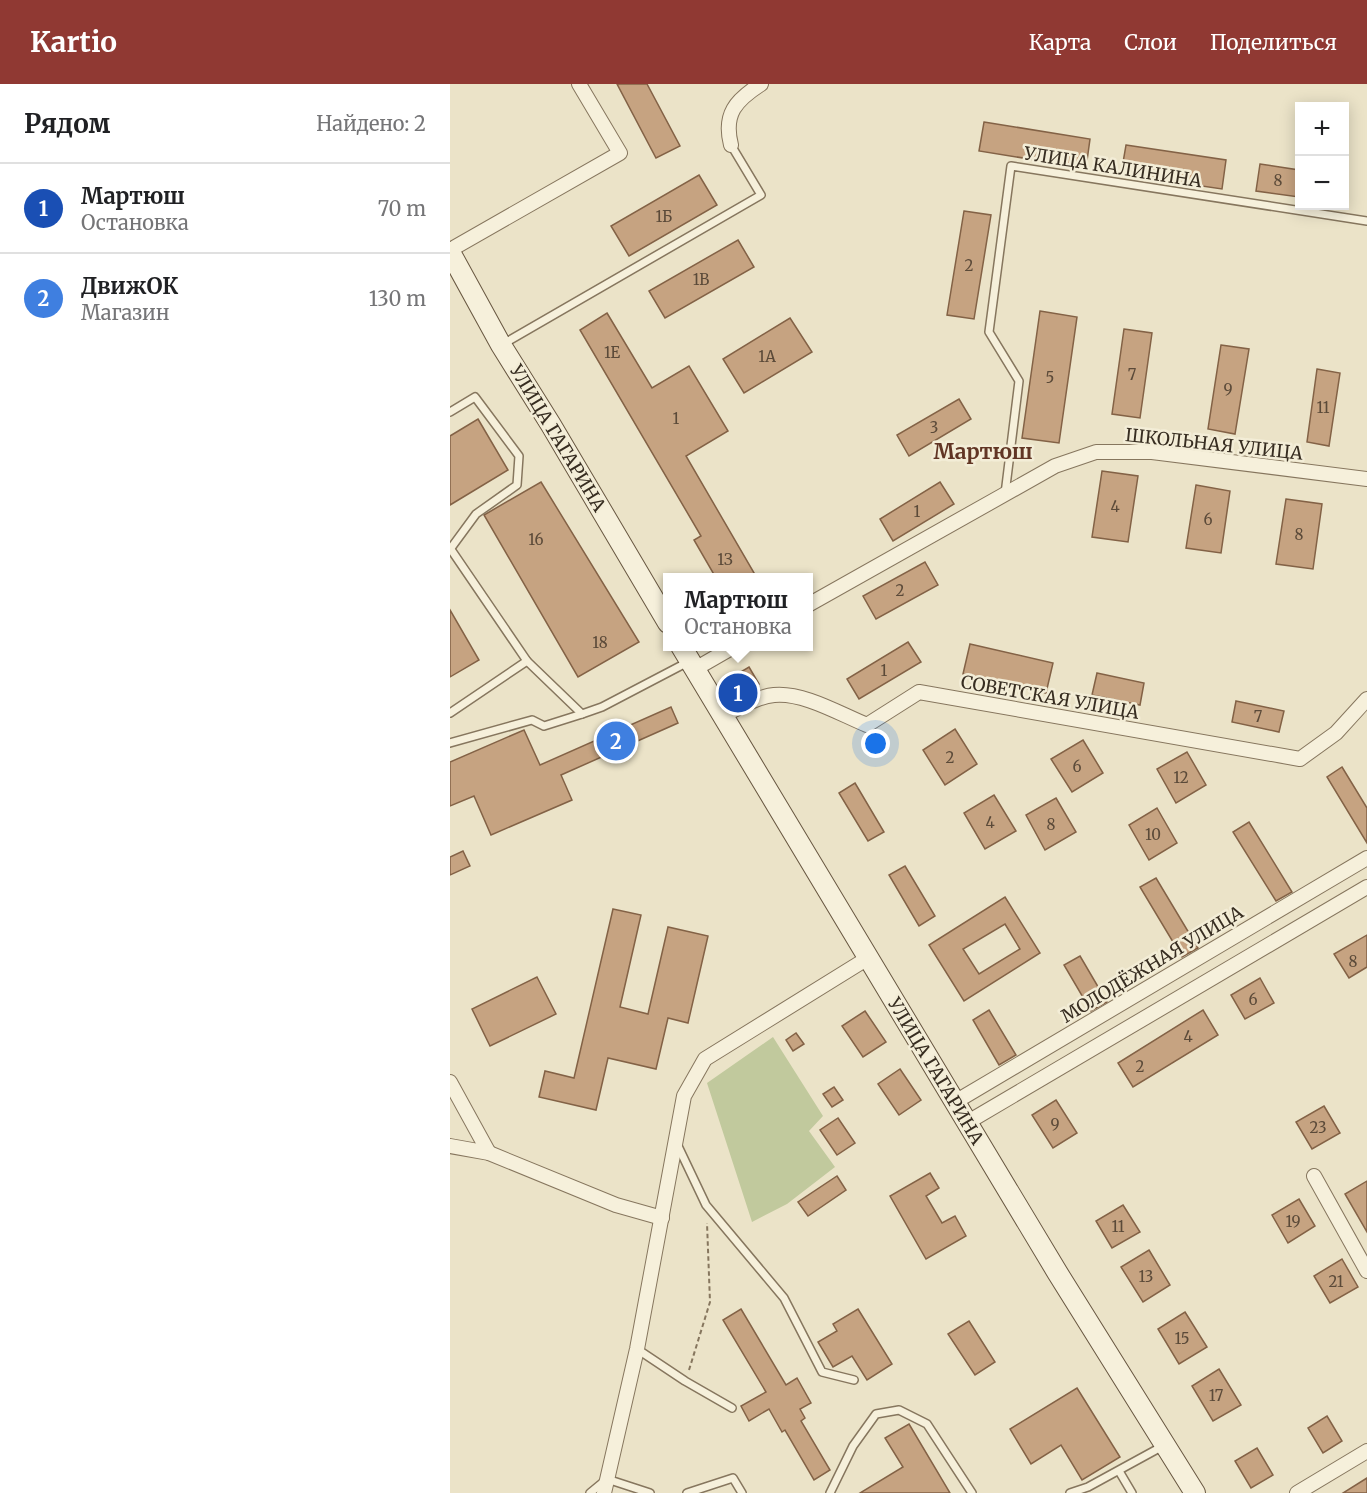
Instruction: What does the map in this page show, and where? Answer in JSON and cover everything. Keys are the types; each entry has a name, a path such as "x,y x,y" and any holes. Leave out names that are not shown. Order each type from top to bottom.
{"main road":[{"name":"УЛИЦА ГАГАРИНА","path":"450,251 501,345 663,615"},
{"name":"УЛИЦА ГАГАРИНА","path":"689,659 1057,1272 1195,1493"}],"street":[{"path":"450,251 620,153 579,84"},
{"path":"731,145 727,130 731,109 761,84"},
{"name":"ШКОЛЬНАЯ УЛИЦА","path":"813,602 1055,466 1096,452 1152,452 1367,479"},
{"path":"689,659 717,651"},
{"name":"СОВЕТСКАЯ УЛИЦА","path":"722,716 759,698 795,695 867,725 920,692 1300,759 1336,733 1367,699"},
{"name":"МОЛОДЁЖНАЯ УЛИЦА","path":"955,1101 1367,858"},
{"path":"968,1122 1367,887"},
{"path":"604,1493 637,1349 684,1096 705,1059 868,958"},
{"path":"450,1082 489,1153"},
{"path":"450,1146 489,1153 616,1204 662,1218"},
{"path":"1314,1176 1367,1271"},
{"path":"1297,1493 1367,1451"}],"lane":[{"path":"501,345 761,195 731,145"},
{"name":"УЛИЦА КАЛИНИНА","path":"1005,494 1019,381 989,332 1011,166 1367,221"},
{"path":"450,412 475,397 519,456 517,485 476,514 450,548 527,661 582,714"},
{"path":"450,743 532,720 544,726 602,707 689,659"},
{"path":"450,714 527,661"},
{"path":"676,1142 706,1205 784,1298 822,1372 854,1380"},
{"path":"637,1349 685,1382 732,1408"},
{"path":"830,1493 853,1446 876,1414 899,1410 927,1424 972,1493"},
{"path":"1070,1493 1088,1487 1166,1445"},
{"path":"1119,1471 1132,1493"},
{"path":"687,1493 733,1478 742,1493"},
{"path":"590,1493 607,1479 650,1493"}],"path":[{"path":"685,1382 710,1302 706,1205"}],"green space":[{"path":"773,1037 823,1116 809,1131 835,1167 787,1204 752,1222 707,1083"}],"building":[{"path":"617,84 647,84 680,146 656,158"},
{"path":"984,122 1090,139 1086,168 979,151"},
{"path":"1126,145 1226,160 1222,189 1121,174"},
{"path":"1260,164 1295,169 1295,196 1256,191"},
{"path":"699,175 717,205 629,256 611,226"},
{"path":"964,211 991,215 974,319 947,315"},
{"path":"738,240 754,267 665,318 649,291"},
{"path":"1040,311 1077,317 1059,443 1022,438"},
{"path":"607,313 652,388 689,366 728,431 686,456 754,573 713,573 694,540 701,536 580,330"},
{"path":"790,318 812,352 744,393 723,359"},
{"path":"1124,329 1152,333 1140,418 1112,414"},
{"path":"1221,345 1249,349 1235,434 1208,429"},
{"path":"1317,369 1340,373 1329,446 1307,442"},
{"path":"959,399 971,419 909,456 897,435"},
{"path":"478,419 508,470 450,505 450,436"},
{"path":"1102,471 1138,476 1128,542 1092,537"},
{"path":"541,482 639,642 578,677 484,515"},
{"path":"940,482 954,504 893,541 880,519"},
{"path":"1196,485 1230,491 1221,553 1186,548"},
{"path":"1286,499 1322,504 1313,569 1276,564"},
{"path":"925,562 938,585 876,619 863,596"},
{"path":"450,610 479,660 450,677"},
{"path":"908,642 921,662 859,699 847,679"},
{"path":"970,644 1053,663 1046,693 963,674"},
{"path":"749,667 759,684 744,694 734,676"},
{"path":"1097,673 1144,683 1140,705 1092,695"},
{"path":"1236,701 1284,711 1279,732 1232,722"},
{"path":"671,707 678,723 561,775 572,800 491,835 474,796 450,806 450,762 524,730 540,765"},
{"path":"955,729 977,764 945,785 923,750"},
{"path":"1083,740 1103,773 1072,792 1051,759"},
{"path":"1187,752 1206,785 1176,803 1157,769"},
{"path":"1342,767 1367,808 1367,843 1327,777"},
{"path":"855,783 884,832 868,841 839,793"},
{"path":"994,795 1016,831 985,849 964,813"},
{"path":"1056,798 1076,832 1045,850 1026,815"},
{"path":"1157,808 1177,843 1149,860 1129,825"},
{"path":"1249,822 1292,892 1276,901 1233,832"},
{"path":"463,851 470,866 450,875 450,857"},
{"path":"905,866 935,916 919,926 889,875"},
{"path":"1156,878 1198,948 1182,957 1140,887"},
{"path":"1005,897 1040,953 964,1001 929,945","holes":["1005,924 1020,949 979,974 963,949"]},
{"path":"613,909 641,915 620,1007 648,1014 668,927 708,936 688,1023 668,1018 656,1069 608,1058 596,1110 539,1097 545,1071 574,1078"},
{"path":"1367,935 1367,967 1349,978 1334,954"},
{"path":"1080,956 1107,1002 1091,1011 1064,965"},
{"path":"537,977 556,1014 490,1046 472,1009"},
{"path":"1260,978 1274,1003 1245,1019 1231,995"},
{"path":"989,1010 1016,1055 999,1065 973,1020"},
{"path":"1203,1010 1218,1035 1133,1087 1118,1063"},
{"path":"865,1011 886,1042 863,1057 842,1026"},
{"path":"796,1033 804,1044 793,1051 786,1040"},
{"path":"900,1069 921,1100 899,1115 878,1084"},
{"path":"834,1087 843,1100 832,1107 823,1094"},
{"path":"1056,1100 1077,1133 1053,1148 1032,1115"},
{"path":"1324,1106 1340,1133 1312,1149 1296,1122"},
{"path":"838,1118 855,1143 837,1155 820,1130"},
{"path":"930,1173 939,1188 926,1196 942,1223 955,1216 966,1236 926,1259 890,1196"},
{"path":"837,1176 846,1190 808,1216 798,1202"},
{"path":"1367,1181 1367,1232 1345,1194"},
{"path":"1299,1199 1315,1226 1288,1243 1272,1215"},
{"path":"1123,1205 1140,1232 1112,1248 1096,1221"},
{"path":"1149,1250 1170,1285 1143,1302 1121,1267"},
{"path":"1342,1259 1358,1287 1330,1303 1314,1276"},
{"path":"741,1309 786,1385 797,1378 811,1403 800,1409 805,1418 801,1421 830,1470 814,1480 785,1430 782,1432 769,1409 749,1421 741,1406 766,1392 723,1320"},
{"path":"858,1309 892,1364 867,1380 852,1356 833,1367 818,1342 837,1331 833,1324"},
{"path":"1185,1312 1207,1347 1179,1364 1158,1329"},
{"path":"969,1321 995,1362 975,1375 948,1334"},
{"path":"1219,1369 1241,1405 1213,1421 1192,1386"},
{"path":"1077,1388 1120,1457 1082,1480 1061,1445 1031,1464 1010,1429"},
{"path":"1327,1416 1342,1441 1323,1453 1308,1428"},
{"path":"909,1424 950,1493 860,1493 903,1467 885,1438"},
{"path":"1257,1448 1273,1475 1251,1488 1235,1461"},
{"path":"1367,1478 1367,1493 1343,1493"}],"place":[{"name":"Мартюш","path":"738,693"},
{"name":"ДвижОК","path":"616,741"}],"district":[{"name":"Мартюш","path":"983,451"}]}
